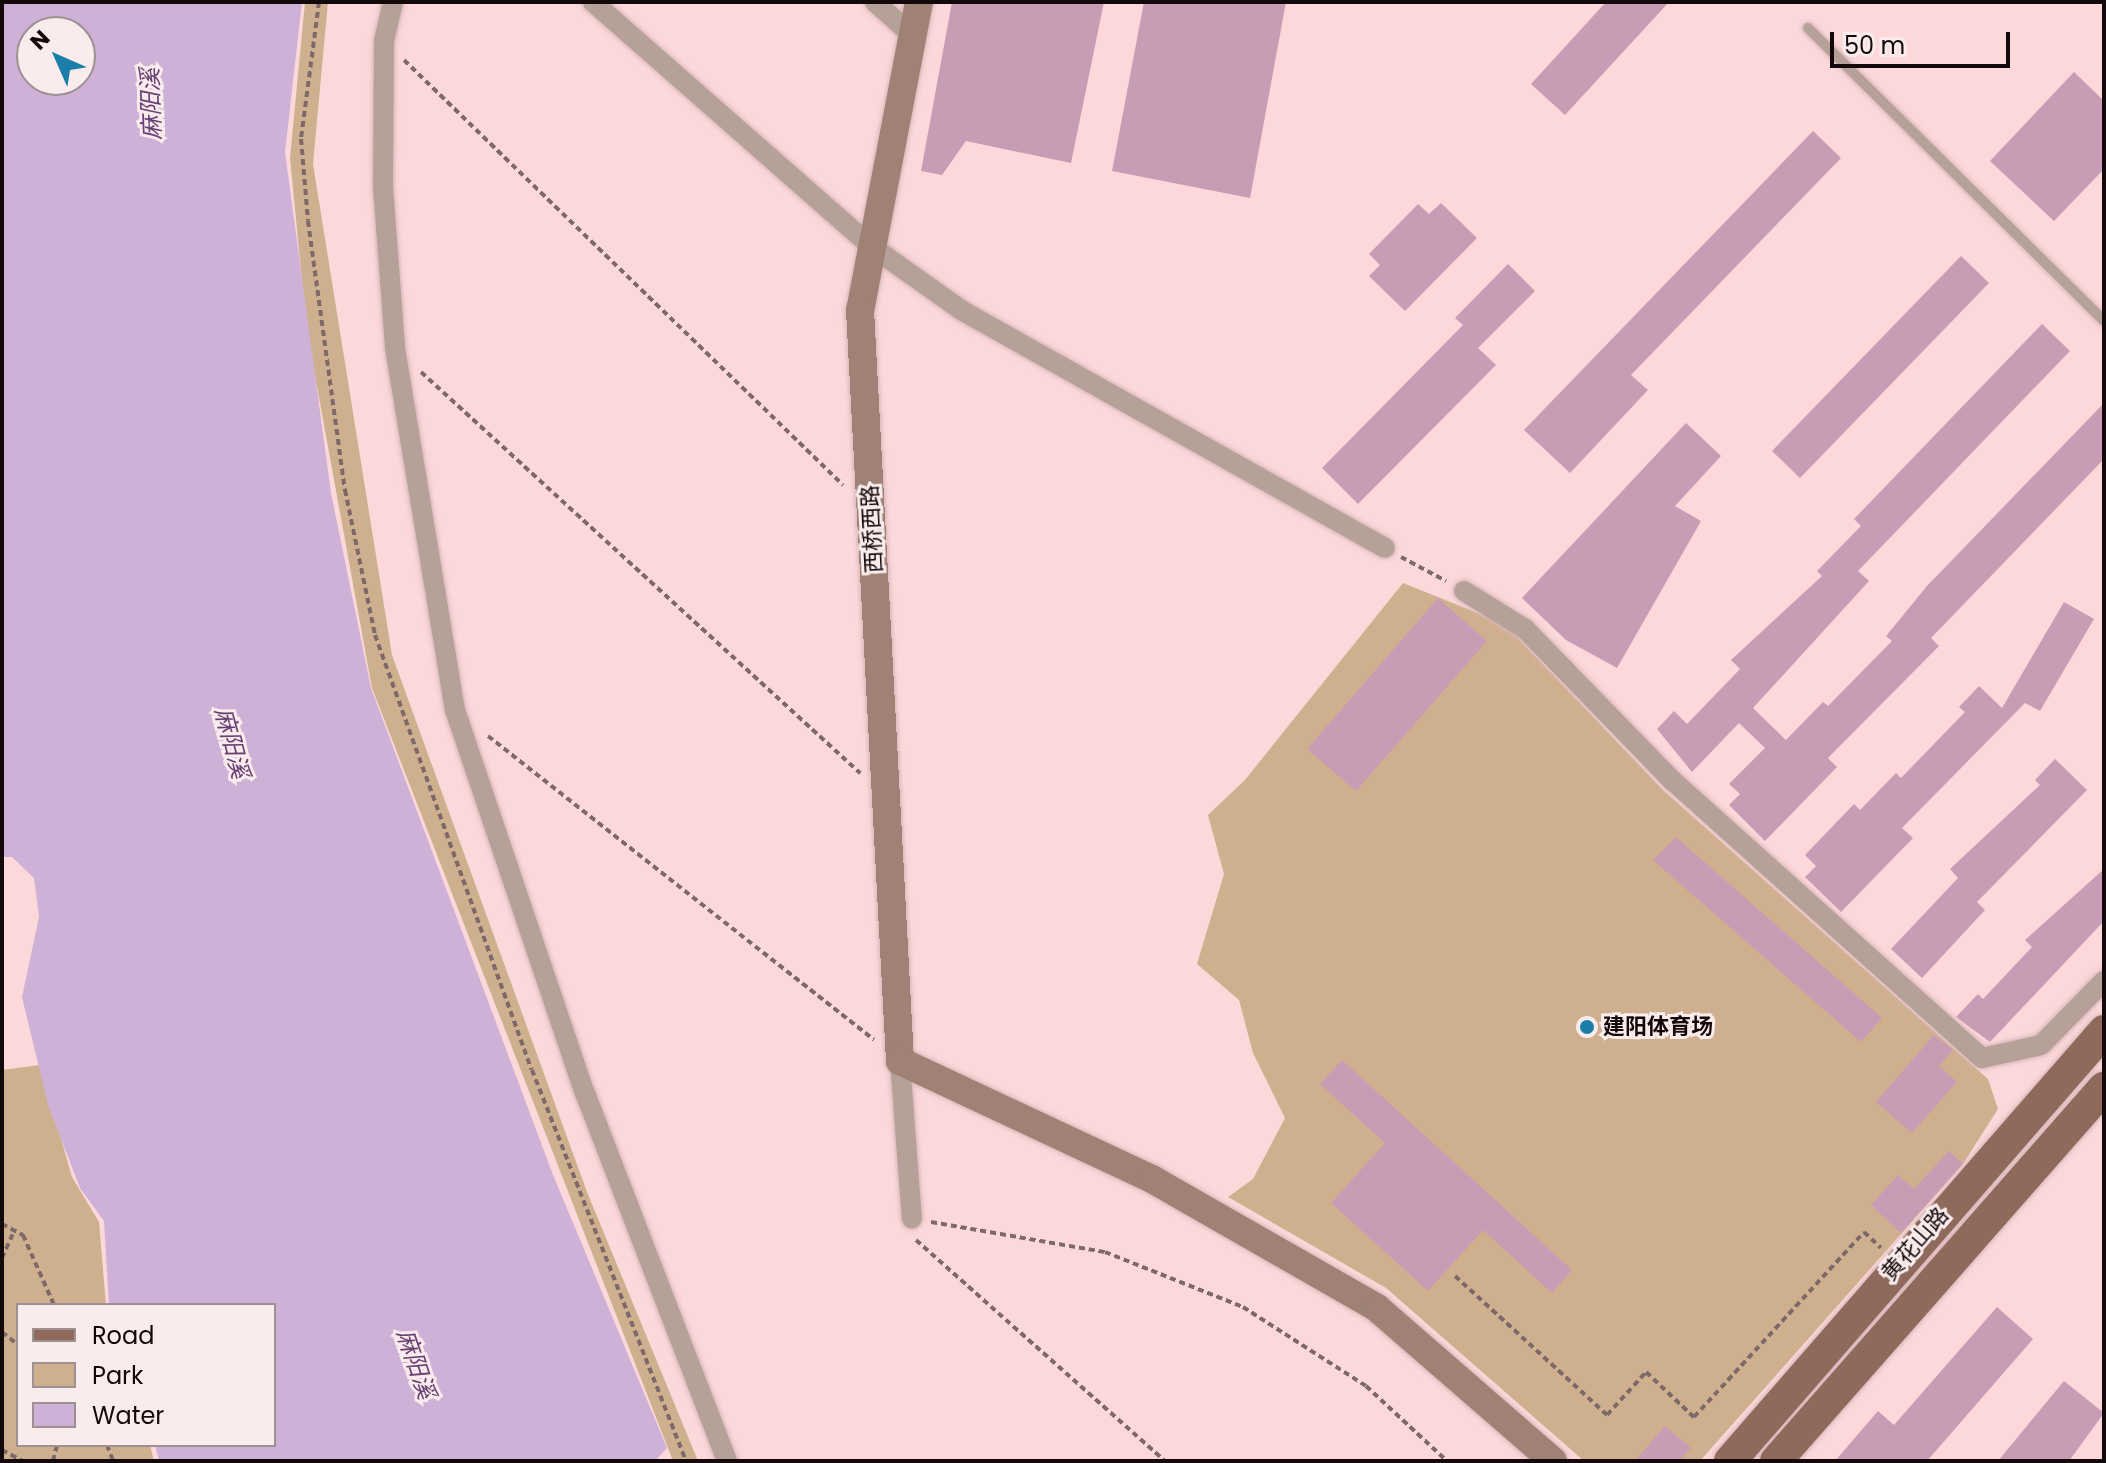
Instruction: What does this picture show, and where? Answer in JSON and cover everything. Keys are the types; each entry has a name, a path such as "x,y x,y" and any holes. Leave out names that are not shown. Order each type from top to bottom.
{"main road":[{"name":"西桥西路","path":"900,1061 860,310 919,2"},
{"name":"黄花山路","path":"1730,1461 1898,1262 2104,1031"},
{"path":"900,1061 1152,1179 1377,1308 1553,1461"},
{"name":"黄花山路","path":"1776,1461 2104,1088"}],"street":[{"path":"393,2 384,40 383,187 395,348 455,710 585,1093 727,1461"},
{"path":"593,2 871,246 961,310 1385,548"},
{"path":"875,2 912,35"},
{"path":"1464,591 1525,629 1682,789 1982,1058 2041,1045 2104,981"},
{"path":"900,1061 912,1219"}],"lane":[{"path":"1808,28 2104,321"}],"path":[{"path":"384,40 871,512"},
{"path":"395,348 886,797"},
{"path":"1385,548 1464,591"},
{"path":"455,710 900,1061"},
{"path":"912,1219 928,1257 1165,1461"},
{"path":"912,1219 1105,1252 1243,1307 1366,1386 1447,1461"},
{"path":"2,1224 14,1231 35,1255 53,1303"},
{"path":"2,1258 14,1231"},
{"path":"1455,1276 1607,1415 1646,1372 1694,1417 1864,1232 1898,1262"},
{"path":"2,1450 23,1461"}],"green space":[{"path":"305,2 328,2 313,164 392,655 587,1192 698,1461 673,1461 372,688 307,332 290,158"},
{"name":"建阳体育场","path":"1403,583 1505,624 1662,789 1988,1079 1998,1109 1963,1164 1700,1461 1584,1461 1386,1288 1228,1197 1253,1179 1285,1118 1253,1053 1239,1000 1197,964 1224,874 1208,815 1245,780"},
{"path":"40,1065 72,1177 99,1222 106,1303 16,1303 16,1447 150,1447 154,1461 2,1461 2,1070"}],"water":[{"name":"麻阳溪","path":"2,2 302,2 285,152 331,493 371,688 553,1175 667,1448 655,1461 159,1461 156,1447 276,1447 276,1303 109,1303 104,1221 80,1188 48,1105 22,997 39,917 34,878 12,857 2,857"}],"building":[{"path":"952,2 1104,2 1071,163 966,141 942,175 921,171"},
{"path":"1144,2 1286,2 1250,198 1112,171"},
{"path":"1606,2 1669,2 1565,115 1531,84"},
{"path":"2074,72 2104,101 2104,169 2054,221 1990,161"},
{"path":"1813,131 1841,158 1631,375 1648,390 1570,473 1524,430"},
{"path":"1441,203 1477,238 1405,311 1369,276 1380,265 1369,254 1418,204 1429,214"},
{"path":"1961,256 1989,283 1800,478 1772,451"},
{"path":"1508,264 1535,291 1478,348 1496,365 1358,504 1322,468 1463,325 1455,318"},
{"path":"2042,324 2070,351 1858,571 1869,581 1753,708 1786,740 1823,702 1828,706 1892,641 1886,636 1927,586 2104,403 2104,459 1931,638 1939,646 1828,758 1837,767 1765,841 1729,805 1740,794 1729,784 1765,748 1739,723 1692,772 1657,729 1674,711 1687,724 1740,669 1731,660 1822,576 1817,571 1861,526 1854,519"},
{"path":"1686,423 1721,456 1675,506 1701,521 1617,668 1566,640 1522,598"},
{"path":"1438,598 1487,641 1356,791 1307,749"},
{"path":"2064,602 2094,619 2040,711 2025,703 1902,828 1913,838 1841,912 1805,877 1816,866 1805,855 1854,804 1860,810 1896,773 1901,778 1965,712 1959,707 1979,686 2002,708"},
{"path":"2055,759 2087,790 1977,902 1985,910 1922,978 1891,949 1958,878 1950,869 2040,785 2035,780"},
{"path":"1676,837 1882,1018 1861,1042 1653,860"},
{"path":"2104,869 2104,921 1990,1042 1956,1017 1978,994 1983,999 2032,947 2025,940"},
{"path":"1934,1035 1953,1050 1939,1066 1957,1082 1912,1133 1876,1102"},
{"path":"1342,1060 1572,1270 1552,1293 1483,1230 1428,1291 1331,1203 1385,1143 1320,1084"},
{"path":"1949,1151 1963,1164 1901,1233 1871,1205 1898,1175 1914,1189"},
{"path":"1997,1307 2033,1339 1927,1461 1835,1461 1878,1411 1894,1425"},
{"path":"2064,1381 2104,1413 2069,1461 1998,1461"},
{"path":"1665,1426 1691,1448 1679,1461 1635,1461"}],"place":[{"name":"建阳体育场","path":"1587,1027"}]}
